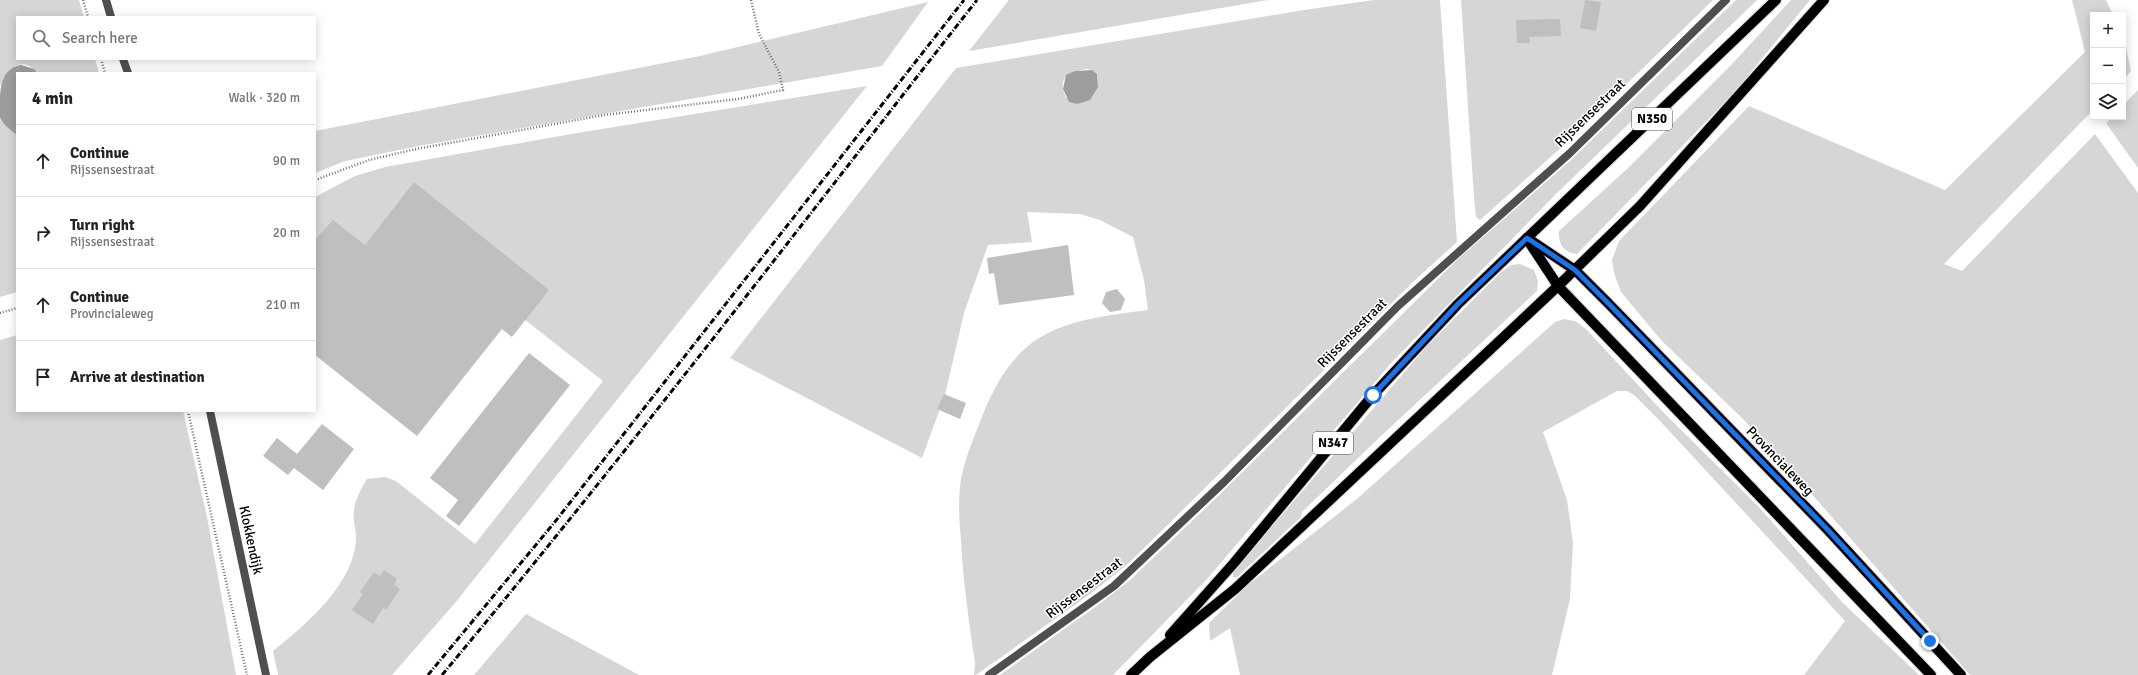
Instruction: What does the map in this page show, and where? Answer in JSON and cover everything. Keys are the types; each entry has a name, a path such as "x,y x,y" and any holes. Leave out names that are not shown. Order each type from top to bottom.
{"main road":[{"name":"N350","path":"1527,238 1776,0"},
{"path":"1558,286 1640,206 1824,0"},
{"path":"1527,238 1575,270"},
{"path":"1527,238 1558,286 1930,675"},
{"name":"N347","path":"1150,657 1234,563 1373,395 1458,304 1527,238"},
{"name":"Provincialeweg","path":"1575,270 1828,530 1961,675"},
{"name":"N347","path":"1131,675 1150,657 1234,589 1558,286"}],"street":[{"path":"106,0 111,16"},
{"name":"Rijssensestraat","path":"989,675 1114,586 1224,482 1398,306 1570,153 1726,0"},
{"path":"124,60 128,72"},
{"name":"Klokkendijk","path":"210,412 266,675"}],"path":[{"path":"83,0 88,16"},
{"path":"316,180 369,160 416,149 604,115 738,99 783,90 779,72 759,34 751,0"},
{"path":"100,60 105,72"},
{"path":"0,313 16,308"},
{"path":"188,412 247,675"}],"shaded area":[{"path":"0,0 79,0 84,16 16,16 16,60 95,60 99,72 36,72 25,64 20,64 15,66 6,75 0,87"},
{"path":"1009,0 1268,0 969,51"},
{"path":"1374,0 1440,0 1457,242 1415,280 1129,563 1093,592 974,675 975,663 968,617 959,510 961,479 970,446 997,384 1017,357 1033,342 1046,334 1074,323 1104,316 1148,310 1144,280 1133,237 1100,220 1080,214 1027,212 1032,242 988,245 964,313 945,395 922,458 730,358 956,68 1304,10","holes":["1080,70 1092,70 1097,74 1098,81 1090,100 1066,98 1063,85 1066,77"]},
{"path":"1461,0 1713,0 1563,146 1480,220 1476,217 1474,198"},
{"path":"1736,0 1757,0 1557,193 1392,362 1207,579 1113,675 1000,675 1129,581 1212,502 1458,259 1571,160"},
{"path":"1791,0 1810,0 1732,95 1577,254 1565,250 1561,244 1559,231 1627,169 1733,63"},
{"path":"2072,0 2106,0 2112,12 2090,12 2090,113 1944,264 1962,271 2095,134 2138,193 2138,675 1970,675 1817,500 1742,418 1661,340 1621,292 1614,273 1612,260 1619,241 1749,106 1945,190 2085,52"},
{"path":"928,2 882,66 424,145 345,161 316,173 316,131 700,56"},
{"path":"2126,48 2131,71 2126,77"},
{"path":"21,65 34,69 36,72 16,72 16,134 5,125 0,117 0,95 2,83 6,73"},
{"path":"1092,70 1097,74 1098,87 1090,100 1077,104 1069,102 1063,89 1066,75 1075,71"},
{"path":"867,86 455,603 392,675 278,675 273,651 314,616 338,587 347,571 354,555 356,538 354,523 355,505 358,495 367,479 385,477 396,481 475,544 603,381 497,298 316,296 316,196 355,176 385,167 577,133"},
{"path":"2138,90 2138,168 2106,123 2109,120 2126,120 2126,102"},
{"path":"0,116 4,123 16,134 16,292 0,297"},
{"path":"1520,264 1534,270 1538,281 1537,291 1381,436 1302,512 1301,517 1237,577 1233,577 1233,572 1426,347 1501,272 1511,265"},
{"path":"1564,319 1575,321 1586,329 1664,413 1758,506 1843,603 1919,675 1804,675 1845,621 1661,422 1634,395 1627,391 1617,391 1543,432 1567,500 1573,543 1570,599 1552,675 1240,675 1230,628 1210,641 1209,623 1248,585 1358,498 1555,322"},
{"path":"16,335 16,412 183,412 207,517 236,675 0,675 0,340"},
{"path":"526,614 639,675 474,675"}],"building":[{"path":"1585,0 1601,2 1596,31 1580,28"},
{"path":"1560,19 1561,36 1529,37 1530,43 1517,43 1516,20"},
{"path":"414,182 549,290 512,337 502,329 417,436 316,356 316,239 333,220 365,245"},
{"path":"1068,245 1074,295 999,305 994,273 989,274 987,258"},
{"path":"1117,289 1125,299 1121,310 1110,312 1102,303 1106,292"},
{"path":"529,353 570,385 459,526 446,516 458,500 430,478"},
{"path":"944,394 966,403 960,419 937,409"},
{"path":"322,424 354,449 323,490 294,468 288,475 263,456 277,438 297,454"},
{"path":"384,570 397,579 394,585 400,589 386,610 383,608 373,624 352,610 363,594 360,592 374,572 380,576"}],"railway":[{"path":"428,675 554,523 964,0"},
{"path":"442,675 511,592 645,424 977,0"}],"route":[{"path":"1373,395 1458,304 1527,238 1575,270 1828,530 1930,641"}]}
